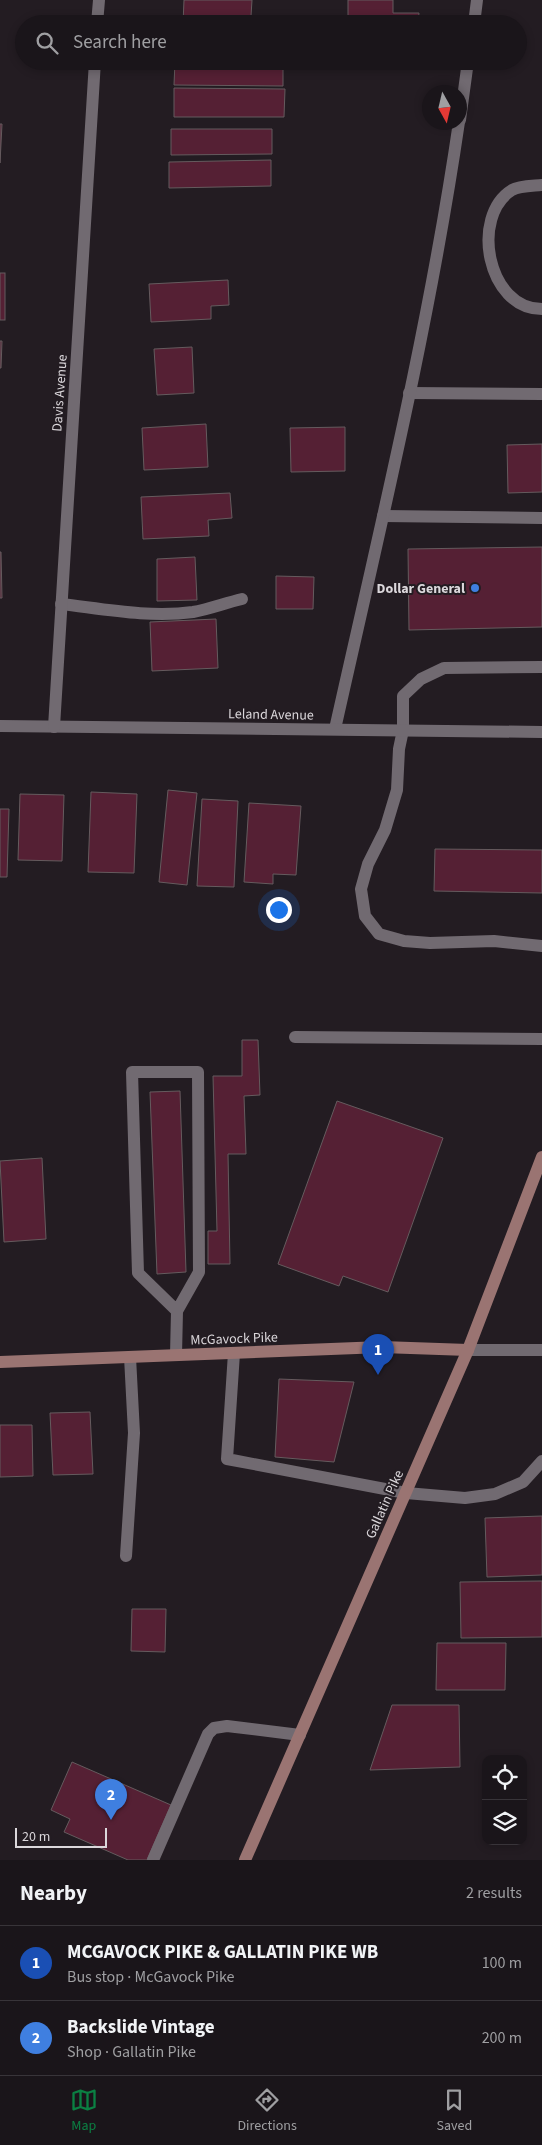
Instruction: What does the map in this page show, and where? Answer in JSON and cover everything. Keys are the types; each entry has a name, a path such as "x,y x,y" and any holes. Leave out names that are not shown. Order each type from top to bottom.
{"main road":[{"name":"Gallatin Pike","path":"245,1860 468,1350 542,1157"},
{"name":"McGavock Pike","path":"0,1362 382,1347 468,1350"}],"street":[{"path":"98,15 99,0"},
{"path":"475,15 477,0"},
{"name":"Davis Avenue","path":"54,727 94,70"},
{"path":"464,85 467,70"},
{"path":"335,729 383,516 445,218 458,130"},
{"path":"542,185 513,190 496,204 490,219 491,262 498,282 510,297 521,305 542,309"},
{"path":"409,392 542,394"},
{"path":"383,516 542,518"},
{"path":"61,604 112,610 173,613 192,612 242,599"},
{"path":"542,668 444,668 421,679 403,696 403,730 398,753 397,790 385,830 368,864 361,889 365,916 379,934 404,941 430,943 494,941 542,946"},
{"name":"Leland Avenue","path":"0,726 542,732"},
{"path":"295,1037 542,1039"},
{"path":"176,1355 177,1311 199,1272 198,1072 132,1072 138,1273 177,1311"},
{"path":"468,1350 542,1350"},
{"path":"234,1353 227,1459 406,1493 464,1498 495,1494 523,1482 542,1461"},
{"path":"126,1556 134,1433 130,1357"},
{"path":"153,1860 208,1734 214,1728 227,1726 300,1735"}],"building":[{"path":"184,0 252,0 251,15 183,15"},
{"path":"348,0 393,0 393,13 419,13 419,15 348,15"},
{"path":"175,70 283,70 283,86 174,85"},
{"path":"174,88 285,89 284,117 174,117"},
{"path":"0,124 2,124 0,163"},
{"path":"171,129 272,129 272,154 171,155"},
{"path":"271,160 271,186 169,188 169,162"},
{"path":"0,273 5,273 5,320 0,320"},
{"path":"228,280 229,305 211,306 211,319 151,322 149,284"},
{"path":"0,341 2,341 1,368 0,368"},
{"path":"192,347 194,393 157,395 154,349"},
{"path":"206,424 208,467 144,470 142,428"},
{"path":"345,427 345,471 291,472 290,428"},
{"path":"542,444 542,492 508,493 507,445"},
{"path":"230,493 232,518 208,520 209,536 143,539 141,497"},
{"name":"Dollar General","path":"542,547 542,627 409,630 408,549"},
{"path":"1,552 2,598 0,598"},
{"path":"195,557 197,600 157,601 157,559"},
{"path":"276,576 314,577 313,609 276,609"},
{"path":"216,619 218,668 152,671 150,622"},
{"path":"168,790 197,793 187,885 159,882"},
{"path":"91,792 137,794 134,873 88,872"},
{"path":"20,794 64,795 62,861 18,860"},
{"path":"202,799 238,801 234,887 197,886"},
{"path":"249,803 301,806 296,875 273,874 273,884 244,882"},
{"path":"0,809 9,809 7,877 0,877"},
{"path":"435,849 542,850 542,893 434,891"},
{"path":"242,1040 258,1040 260,1095 244,1096 246,1154 228,1154 230,1264 208,1264 208,1231 217,1231 213,1076 242,1076"},
{"path":"180,1091 186,1272 157,1274 150,1092"},
{"path":"337,1101 443,1138 388,1292 343,1276 339,1286 278,1264"},
{"path":"42,1158 46,1239 4,1242 0,1161"},
{"path":"279,1379 354,1382 334,1462 275,1457"},
{"path":"90,1412 93,1474 53,1475 50,1413"},
{"path":"0,1425 32,1425 33,1476 0,1477"},
{"path":"542,1516 542,1575 487,1577 485,1518"},
{"path":"542,1581 542,1637 461,1638 460,1582"},
{"path":"132,1609 166,1609 165,1652 131,1651"},
{"path":"437,1643 506,1643 505,1690 436,1690"},
{"path":"392,1705 459,1705 460,1767 370,1770"},
{"path":"72,1762 171,1805 147,1860 128,1860 64,1832 70,1819 51,1810"}],"place":[{"name":"Dollar General","path":"475,588"},
{"name":"MCGAVOCK PIKE & GALLATIN PIKE WB","path":"378,1375"},
{"name":"Backslide Vintage","path":"111,1820"}]}
